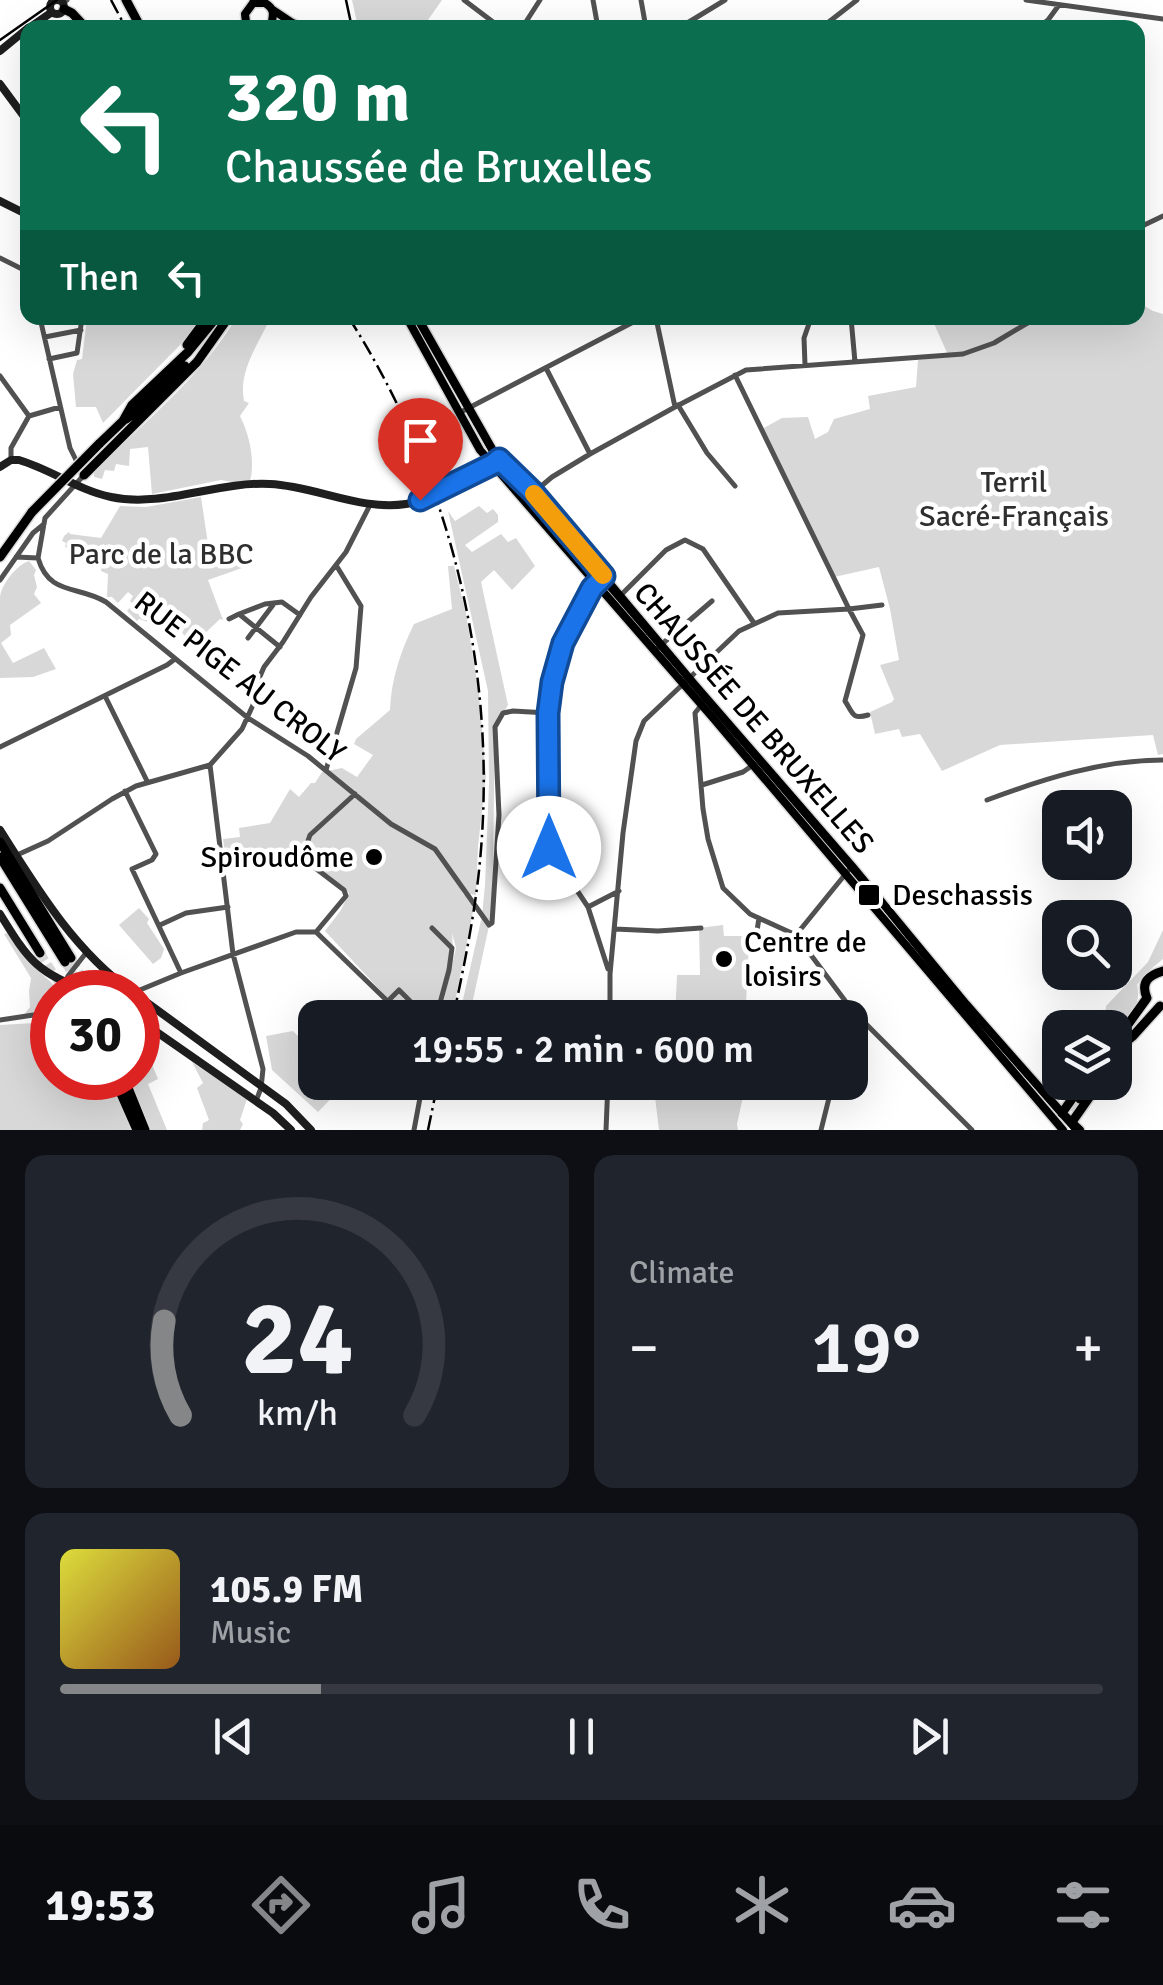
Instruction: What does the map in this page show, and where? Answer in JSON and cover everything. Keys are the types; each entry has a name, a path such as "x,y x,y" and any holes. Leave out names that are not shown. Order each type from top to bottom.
{"highway":[{"path":"57,4 79,20"},
{"path":"150,388 201,325"},
{"path":"123,421 132,405 210,325"},
{"path":"84,475 172,388 223,325"},
{"path":"0,557 24,522 64,478 206,348"},
{"path":"0,842 68,960 0,857"},
{"path":"0,888 40,953"},
{"path":"0,899 12,907"},
{"path":"1132,1027 1147,998 1147,979 1163,972"},
{"path":"1132,1030 1162,1005 1147,998"},
{"path":"123,1100 136,1130"},
{"path":"133,1100 146,1130"},
{"path":"1057,1120 1073,1100"},
{"path":"1067,1127 1087,1100"}],"main road":[{"path":"252,2 265,2 288,20"},
{"path":"272,9 273,20"},
{"name":"CHAUSSÉE DE BRUXELLES","path":"412,325 495,462 524,499 594,583 686,680 753,766 1057,1120 1080,1130"},
{"name":"CHAUSSÉE DE BRUXELLES","path":"422,325 480,450 533,492 658,648"},
{"name":"CHAUSSÉE DE BRUXELLES","path":"704,702 852,866 1057,1120"}],"street":[{"path":"464,0 490,20"},
{"path":"693,20 725,0"},
{"path":"831,20 857,0"},
{"path":"1026,0 1163,19"},
{"path":"38,20 57,4"},
{"path":"1045,20 1059,4"},
{"path":"0,50 20,34"},
{"path":"0,84 20,111"},
{"path":"41,325 70,448 92,492"},
{"path":"49,359 77,353 81,325"},
{"path":"464,410 627,325"},
{"path":"658,325 676,406 707,453 736,486"},
{"path":"805,365 804,338 809,325"},
{"path":"852,325 855,362"},
{"path":"524,499 590,454 746,370 963,354 994,344 1025,325"},
{"path":"44,337 81,330"},
{"path":"546,368 590,454"},
{"path":"735,375 862,635 846,700 854,716 868,715"},
{"path":"0,376 28,416"},
{"path":"11,460 11,448 28,416 60,406"},
{"path":"474,472 480,450"},
{"path":"0,467 11,460 26,462 110,497 146,500 232,485 272,484 387,505 406,504 436,494 495,462"},
{"path":"16,557 38,558 44,524 51,510 84,475"},
{"path":"16,856 48,841 125,791 147,781 210,765 236,738 248,718 260,674 346,552 371,503"},
{"path":"0,580 33,533 44,524"},
{"path":"620,596 675,544 686,540 703,549 754,623"},
{"name":"RUE PIGE AU CROLY","path":"38,558 43,571 57,586 101,598 248,718 308,756 391,824 436,849 489,926 494,906 499,815 496,727 503,713 548,713"},
{"path":"326,770 356,668 361,606 336,566"},
{"path":"604,576 594,583 563,643 552,682 548,713 549,848 588,907 610,974"},
{"path":"658,648 712,601"},
{"path":"229,618 282,602 300,615"},
{"path":"248,638 274,603"},
{"path":"610,1000 623,833 636,742 644,720 738,631 754,623 778,613 882,606"},
{"path":"239,614 280,647"},
{"path":"0,747 167,666 175,658"},
{"path":"104,696 147,781"},
{"path":"704,702 695,713 702,785 708,839 724,888 743,908 796,936 841,1000"},
{"path":"987,800 1037,781 1086,769 1163,760"},
{"path":"210,765 234,954 263,1069 255,1101"},
{"path":"702,785 753,766"},
{"path":"125,791 156,854 132,869 180,973"},
{"path":"302,858 310,836 355,794"},
{"path":"0,830 52,911 86,953 106,970"},
{"path":"223,865 290,857 313,865 346,893 316,932"},
{"path":"796,936 852,866"},
{"path":"588,907 619,891"},
{"path":"160,925 186,912 228,908"},
{"path":"0,914 21,948 42,970"},
{"path":"756,937 759,918"},
{"path":"432,928 452,948 441,1000"},
{"path":"616,929 701,928"},
{"path":"160,982 296,932 316,932 387,1000"},
{"path":"74,970 86,953"},
{"path":"389,1000 399,990 409,1000"},
{"path":"160,1012 262,1085 311,1130"},
{"path":"0,1020 30,1016"},
{"path":"868,1030 972,1130"},
{"path":"160,1034 291,1130"},
{"path":"414,1130 420,1100"},
{"path":"606,1130 607,1100"},
{"path":"820,1130 828,1100"}],"green space":[{"path":"352,0 442,0 428,20 356,20"},
{"name":"Terril Sacré-Français","path":"1145,306 1163,314 1163,754 1158,755 1153,735 1000,745 942,771 920,734 902,737 899,729 875,734 870,712 894,699 880,665 899,660 879,567 834,577 762,429 782,418 808,417 815,439 828,432 834,419 870,409 868,396 916,387 918,360 948,355 935,325 1145,325"},
{"path":"86,325 196,325 103,423 96,407 76,407 73,374 77,360 82,359"},
{"path":"231,325 267,325 244,379 244,401 249,403 240,416 251,450 249,485 221,480 152,494 148,447 130,449 129,466 116,464 114,471 105,470 102,479 94,477 94,472 189,379"},
{"name":"Parc de la BBC","path":"201,497 208,544 240,543 242,568 208,580 223,620 199,639 194,632 186,638 179,628 171,635 154,614 148,622 137,621 127,611 133,596 128,592 118,603 107,597 108,574 101,571 102,566 65,547 62,541 69,532 101,538 120,506 146,507"},
{"path":"479,506 487,513 493,509 498,522 465,545 472,552 501,534 508,542 516,538 535,566 512,590 494,570 481,582 508,705 495,727 492,923 473,1000 463,1000 485,885 488,691 448,511 455,521"},
{"path":"29,561 36,570 34,594 41,603 10,625 11,635 1,643 13,663 44,648 56,669 33,677 0,678 1,592 15,570"},
{"name":"Spiroudôme","path":"448,566 454,566 466,613 486,776 476,895 469,894 458,882 463,894 475,902 455,1000 444,1000 456,948 452,933 453,948 441,1000 389,1000 325,931 349,893 294,851 226,860 223,839 240,837 239,828 270,823 290,789 299,797 322,772 342,768 357,777 373,755 354,744 390,710 398,666 414,624 452,609"},
{"path":"139,908 164,949 153,964 119,925"},
{"name":"Centre de loisirs","path":"723,925 724,936 745,936 749,943 746,1000 676,1000 677,975 700,975 699,928"},
{"path":"1163,930 1163,959 1137,985 1138,999 1132,1012 1106,1010 1121,990 1132,990 1132,979 1148,962"},
{"path":"4,934 38,970 30,970 30,976"},
{"path":"30,1023 30,1100 120,1100 133,1130 0,1130 0,1025"},
{"path":"293,1031 298,1036 298,1094 272,1070 266,1036"},
{"path":"192,1062 247,1099 240,1130 202,1130 203,1123 209,1120 197,1088 203,1083"},
{"path":"138,1100 155,1100 167,1130 150,1130"},
{"path":"305,1100 330,1100 318,1112"},
{"name":"Centre de loisirs","path":"655,1100 742,1100 738,1130 659,1130"}],"tunnel":[{"path":"40,953 51,970"},
{"path":"72,960 78,970"},
{"path":"65,962 70,970"},
{"path":"1064,1122 1079,1100"}],"tram line":[{"path":"28,20 57,0"},
{"path":"346,0 350,20"},
{"path":"0,40 20,26"},
{"path":"418,325 496,462 546,511 942,981 1073,1130"}],"railway":[{"path":"111,0 122,20"},
{"path":"353,325 385,379 440,510 460,578 473,648 484,790 480,861 456,1000"},
{"path":"428,1130 434,1100"}],"slow traffic":[{"path":"534,494 603,575"}],"place":[{"name":"Spiroudôme","path":"374,857"},
{"name":"Deschassis","path":"869,895"},
{"name":"Centre de loisirs","path":"724,959"}],"route":[{"path":"420,500 499,459 533,492 604,576 594,583 563,643 552,682 548,713 549,848"}]}
